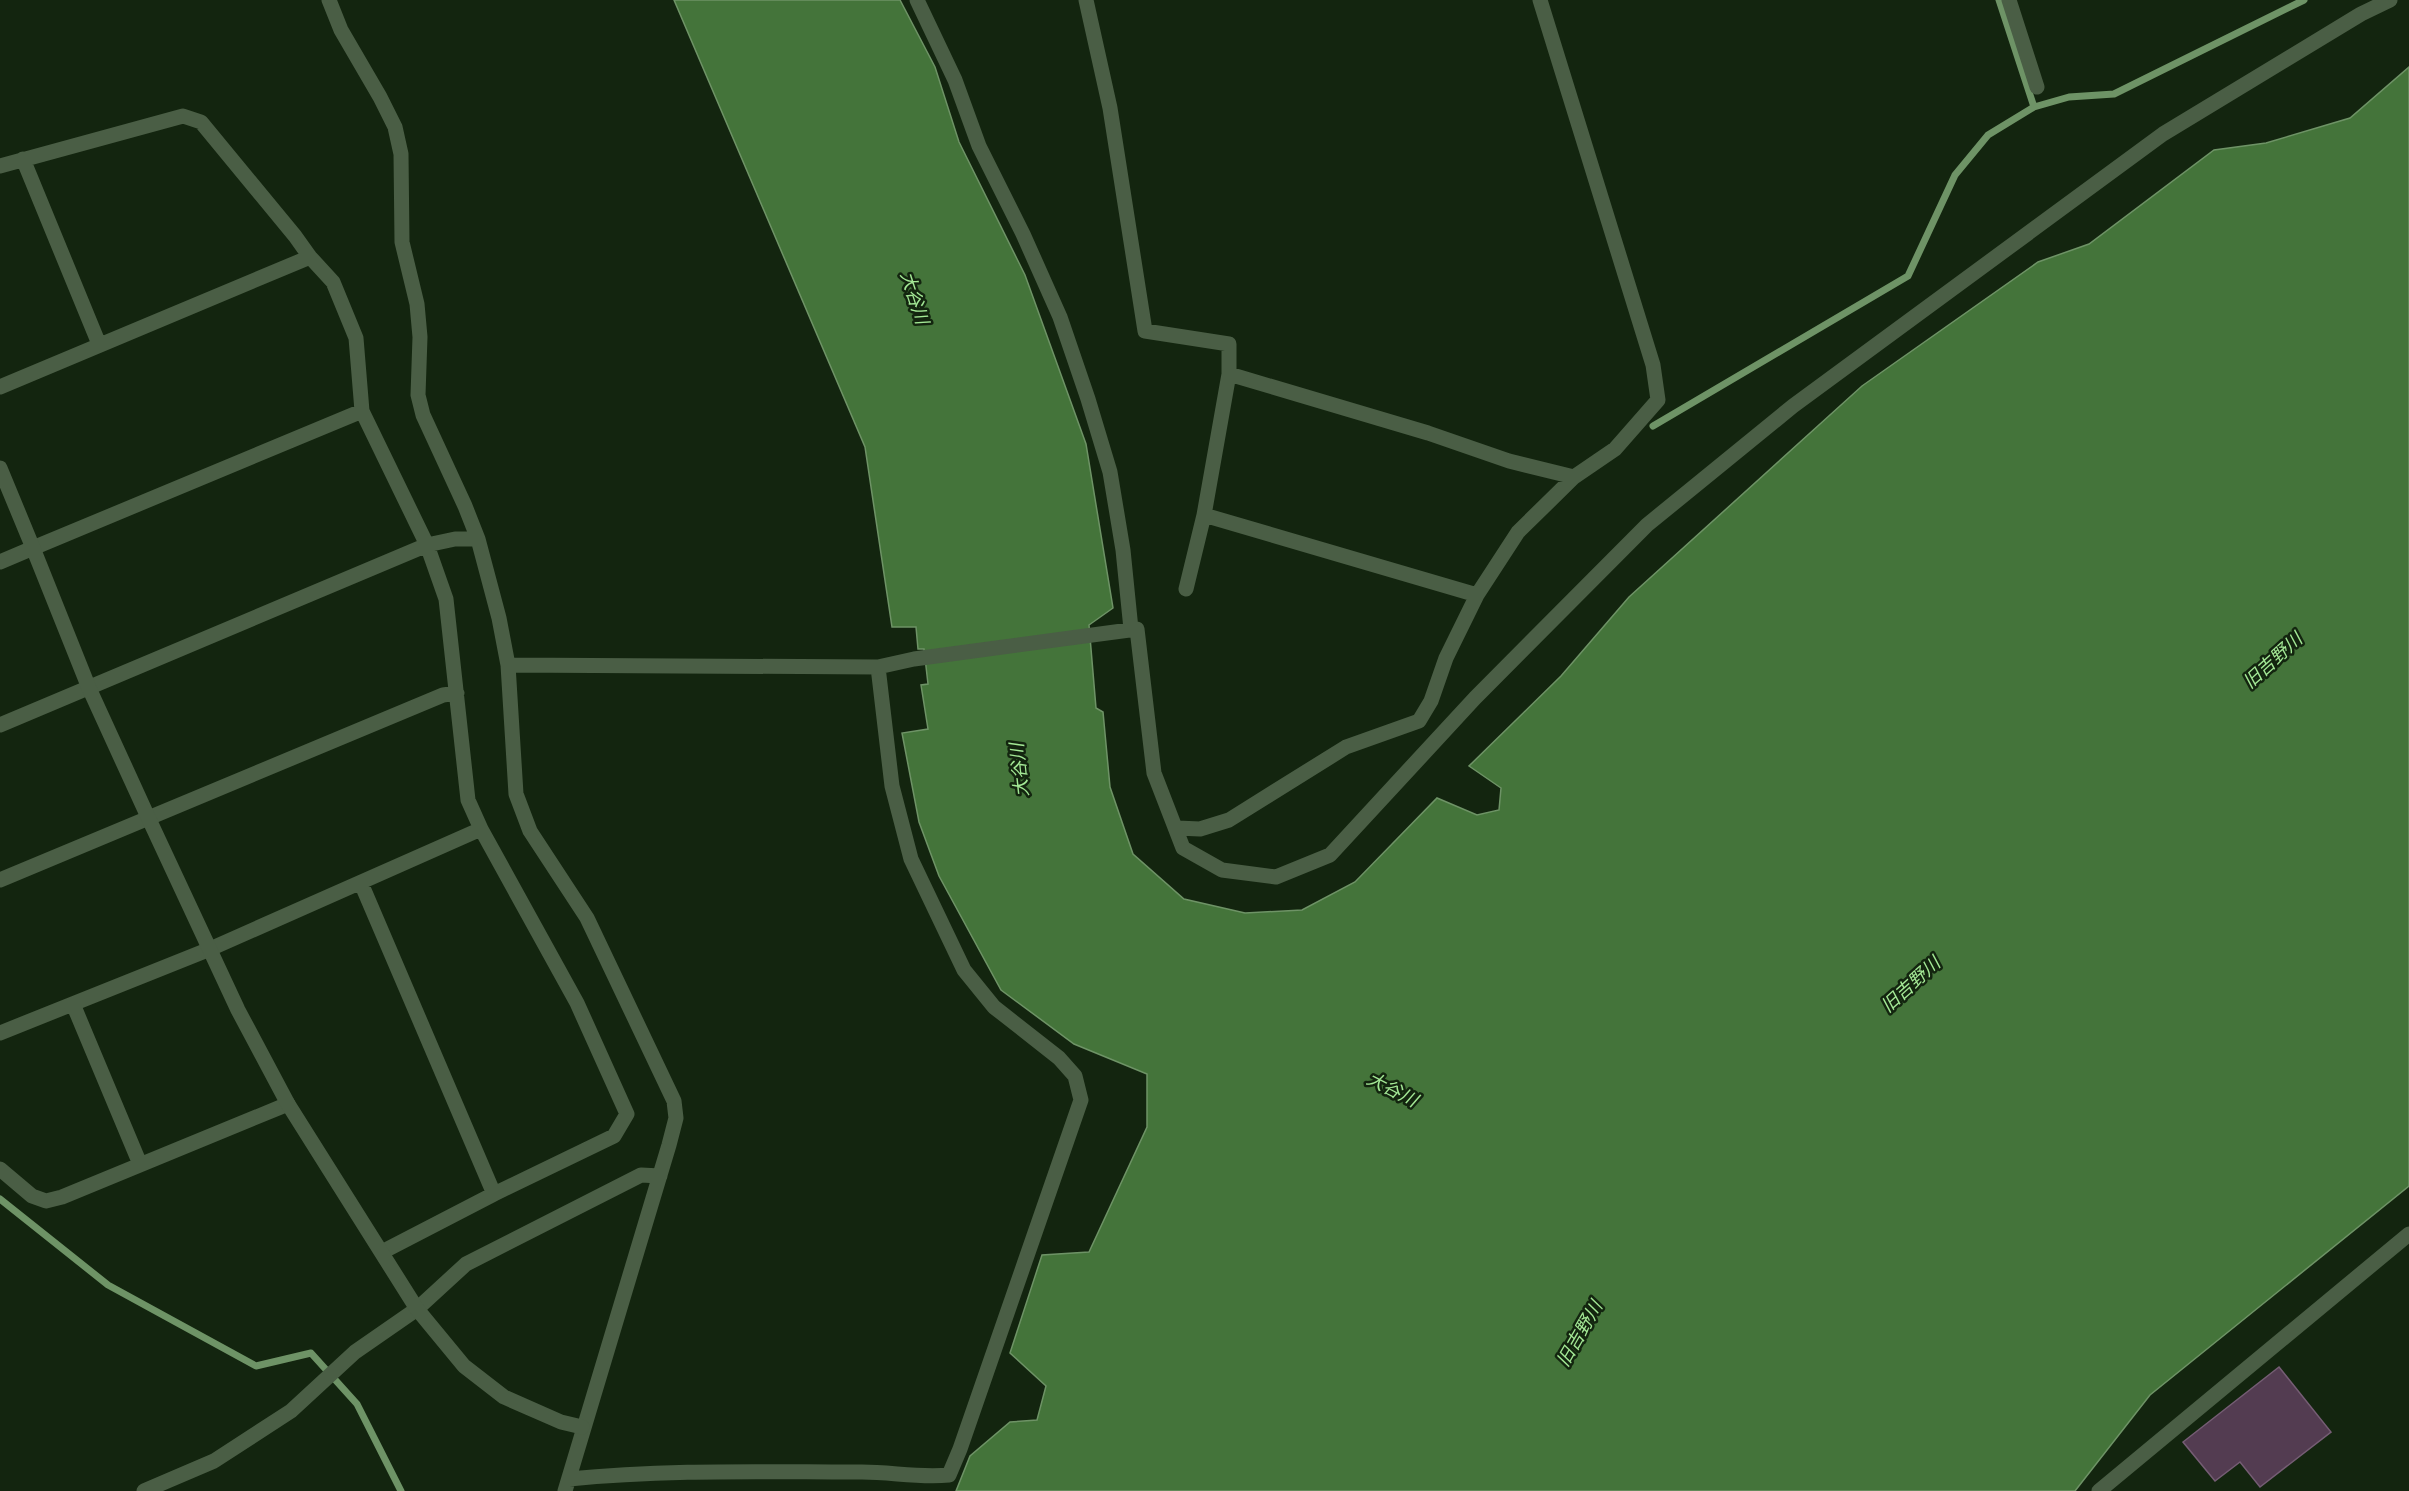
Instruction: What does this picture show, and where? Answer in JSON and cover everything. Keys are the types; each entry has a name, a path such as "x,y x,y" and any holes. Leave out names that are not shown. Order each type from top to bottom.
{"street":[{"path":"329,0 341,30 395,127 401,154 402,242 417,303 420,337 418,395 423,415 478,539 499,618 508,665 516,794 530,831 587,918 674,1101 676,1118 660,1176 582,1427 566,1486 632,1472 870,1472 924,1477 949,1475 960,1449 1081,1100 1075,1076 1059,1058 994,1006 964,970 911,859 892,786 878,667"},
{"path":"917,0 955,80 979,146 1023,234 1055,307 1084,389 1110,472 1123,550 1131,629"},
{"path":"1086,0 1110,108 1145,331 1229,344 1229,374 1204,515 1186,589"},
{"path":"1177,828 1200,829 1229,820 1346,747 1419,721 1431,701 1446,658 1477,595 1518,532 1574,477 1615,449 1658,400 1653,365 1540,0"},
{"path":"2009,0 2037,87"},
{"path":"508,665 878,667 914,659 1137,629 1154,773 1183,848 1222,870 1276,877 1330,855 1475,698 1647,525 1793,406 2163,134 2361,14 2390,0"},
{"path":"0,166 183,116 201,122 296,236 310,257 333,282 356,338 362,411 427,545 446,599 468,800 482,830 577,1003 627,1114 614,1136 382,1252"},
{"path":"23,159 99,344"},
{"path":"0,387 310,257"},
{"path":"1229,374 1428,433 1509,461 1574,477"},
{"path":"0,562 362,411"},
{"path":"0,468 90,688 148,817 238,1010 288,1104 417,1309 464,1366 504,1398 561,1422 582,1427"},
{"path":"1204,515 1477,595"},
{"path":"0,725 427,545 455,539 478,539"},
{"path":"0,880 443,695 457,693"},
{"path":"0,1033 210,949 482,830"},
{"path":"361,883 494,1194"},
{"path":"73,1004 140,1164"},
{"path":"0,1169 32,1196 45,1202 288,1104"},
{"path":"144,1491 214,1461 291,1411 355,1352 417,1309 466,1264 641,1175 660,1176"},
{"path":"2099,1491 2409,1234"}],"water":[{"path":"674,0 900,0 935,67 959,142 1025,275 1086,444 1113,608 1089,625 1096,708 1103,712 1110,787 1133,854 1184,899 1245,913 1302,910 1355,882 1437,798 1477,815 1499,810 1501,788 1469,766 1561,676 1629,597 1862,386 2038,262 2089,244 2214,150 2266,143 2350,118 2409,67 2409,1186 2150,1395 2075,1491 956,1491 970,1456 1010,1422 1037,1420 1046,1386 1010,1353 1042,1255 1089,1252 1147,1127 1147,1074 1074,1044 1001,990 939,876 919,822 902,733 928,729 921,685 928,684 924,649 918,649 916,627 892,627 865,447"}],"building":[{"path":"2279,1367 2331,1432 2260,1487 2240,1462 2215,1481 2183,1442"}],"waterway":[{"path":"1999,0 2034,107"},
{"path":"1653,426 1908,276 1955,175 1988,135 2034,107 2069,97 2114,94 2304,0"},
{"path":"0,1199 108,1285 256,1366 311,1353 357,1404 401,1491"}],"water label":[{"name":"大谷川","path":"914,298"},
{"name":"旧吉野川","path":"2273,661"},
{"name":"大谷川","path":"1020,770"},
{"name":"旧吉野川","path":"1911,985"},
{"name":"大谷川","path":"1392,1090"},
{"name":"旧吉野川","path":"1580,1334"}]}
